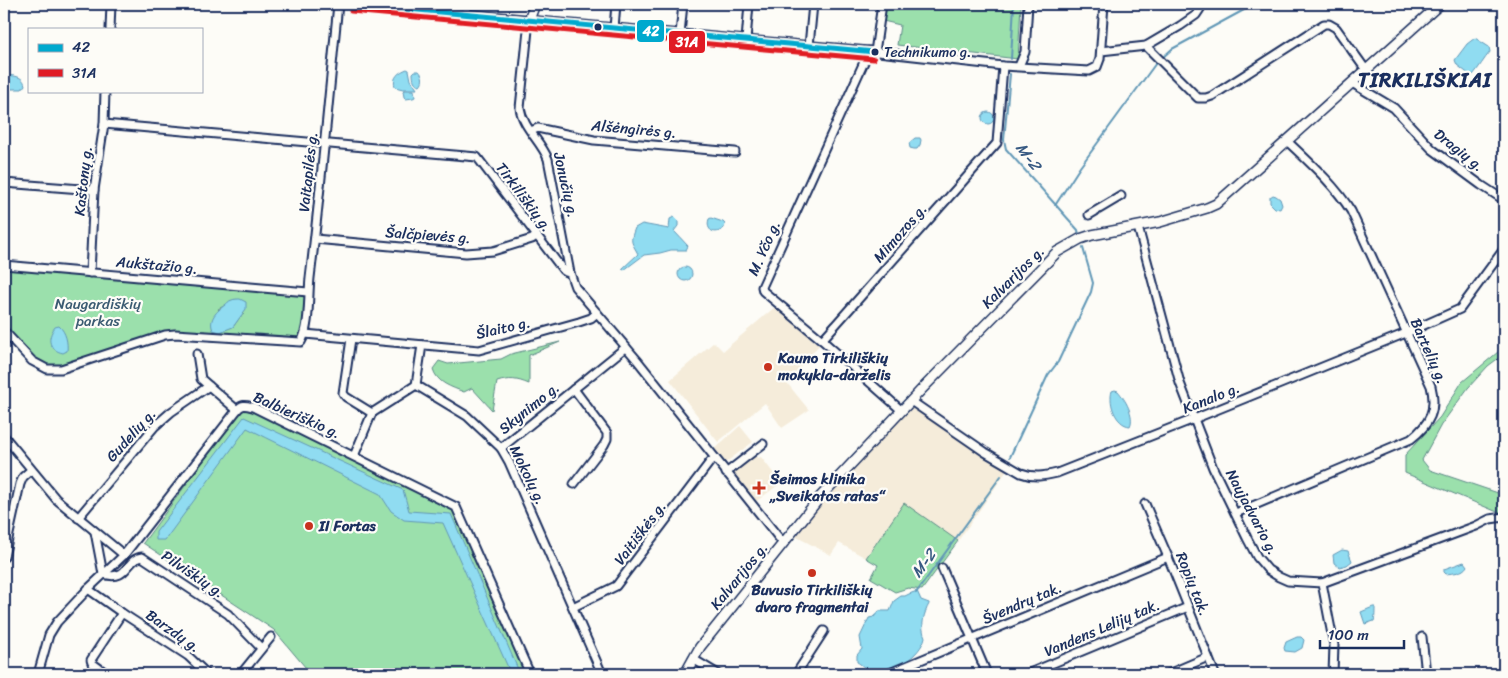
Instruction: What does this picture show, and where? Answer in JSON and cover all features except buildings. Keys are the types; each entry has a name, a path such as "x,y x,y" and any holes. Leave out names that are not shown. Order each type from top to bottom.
{"main road":[{"path":"352,4 397,6 466,15 529,20 535,4"},
{"name":"Kalvarijos g.","path":"685,674 700,648 821,496 901,410 1057,252 1086,237 1138,227 1216,204 1440,4"}],"street":[{"path":"110,28 112,4"},
{"name":"Vaitapilės g.","path":"4,331 32,361 47,369 61,368 165,335 176,334 301,342 306,334 308,292 325,144 338,4"},
{"path":"466,15 467,4"},
{"path":"614,28 616,4"},
{"path":"680,34 683,4"},
{"path":"746,40 749,4"},
{"path":"809,46 813,4"},
{"name":"M. Yčo g.","path":"882,4 872,52 763,284 764,291 901,410"},
{"path":"1019,66 1025,52 1028,4"},
{"path":"529,20 1003,66 1089,71 1097,67 1101,51 1104,4"},
{"path":"1101,51 1146,46 1196,15 1202,4"},
{"name":"Jonučių g.","path":"529,20 520,108 522,119 545,151 548,159 570,272"},
{"path":"1146,46 1198,98 1212,96 1324,24 1330,24 1336,28 1366,70"},
{"name":"Mimozos g.","path":"822,340 997,143 1003,66"},
{"name":"Dragių g.","path":"1352,83 1394,108 1432,149 1480,185 1504,200"},
{"name":"Kaštonų g.","path":"90,273 94,190 104,124 105,92"},
{"name":"Tirkiliškių g.","path":"104,124 477,157 563,270 570,272 575,286 597,314 626,347 784,543"},
{"name":"Alšėngirės g.","path":"531,131 538,128 594,140 735,152"},
{"name":"Bartelių g.","path":"1236,513 1411,439 1422,430 1430,418 1434,405 1431,386 1346,203 1320,172 1287,141"},
{"path":"4,183 94,190"},
{"path":"1089,215 1121,196"},
{"name":"Naujadvario g.","path":"1138,227 1173,362 1194,419 1213,468 1258,558 1268,570 1279,578 1322,583 1476,526 1490,519 1504,517"},
{"name":"Šalčpievės g.","path":"315,239 466,253 493,252 536,236"},
{"name":"Kanalo g.","path":"911,401 985,452 1027,476 1039,477 1057,473 1406,333 1460,309 1504,249"},
{"name":"Aukštažio g.","path":"4,265 308,292"},
{"name":"Šlaito g.","path":"351,339 479,350 579,322 594,317 597,314"},
{"path":"306,334 351,339 343,393 346,397 372,413"},
{"path":"354,456 372,413 416,385 422,345"},
{"name":"Skynimo g.","path":"501,448 626,347"},
{"path":"197,354 201,379 237,410"},
{"name":"Mokolų g.","path":"416,385 467,416 501,448 509,462 602,674"},
{"name":"Gudelių g.","path":"78,518 155,426 171,412 209,386"},
{"name":"Skynimo g.","path":"574,389 607,433 604,445 574,484"},
{"name":"Balbieriškio g.","path":"38,674 48,635 57,622 124,555 240,406 244,405 252,407 354,456 456,507 530,674"},
{"path":"4,436 56,499 124,555"},
{"path":"726,473 763,444"},
{"name":"Vaitiškės g.","path":"573,607 616,586 710,462 715,458"},
{"path":"4,557 20,484 23,477 31,470"},
{"name":"Ropių tak.","path":"1145,504 1215,674"},
{"path":"96,532 103,574"},
{"name":"Pilviškių g.","path":"103,574 113,577 123,572 137,558 142,557 228,614 261,648"},
{"name":"Švendrų tak.","path":"887,674 1168,558"},
{"path":"942,568 987,674"},
{"path":"1322,583 1334,645 1333,674"},
{"name":"Barzdų g.","path":"88,589 188,656 207,674"},
{"name":"Vandens Lelijų tak.","path":"1027,674 1188,607"},
{"name":"Barzdų g.","path":"108,674 92,663 91,660 122,613"},
{"path":"796,674 824,631"},
{"path":"1422,637 1426,674"},
{"path":"242,674 261,648 271,638"},
{"path":"1168,674 1208,657"},
{"path":"693,659 718,674"}],"shaded area":[{"path":"775,307 819,345 787,383 809,410 782,428 765,403 718,442 670,380 714,342 723,351"},
{"path":"915,407 995,463 1008,469 958,541 904,504 866,558 839,543 831,555 793,535 908,409"},
{"path":"740,426 753,442 725,463 713,450"},
{"path":"756,456 758,458 761,457 781,483 754,503 732,473"}],"green space":[{"path":"885,4 1021,4 1018,59 897,45 900,25 883,21"},
{"name":"Naugardiškių parkas","path":"4,267 300,295 306,299 303,335 300,339 172,331 60,365 45,365 39,361 4,327","holes":["226,305 244,314 233,327 218,309"]},
{"path":"560,342 529,355 529,384 513,380 497,382 492,410 472,388 464,392 450,386 438,378 433,369 439,361 448,364 501,359 511,354"},
{"path":"1504,347 1504,354 1488,366 1468,388 1441,425 1422,460 1430,470 1504,495 1504,513 1495,511 1405,473 1405,455 1440,417 1462,382"},
{"name":"II Fortas","path":"249,409 454,509 526,674 311,674 274,630 143,543 238,414 243,410"},
{"path":"904,503 958,541 922,590 908,588 895,592 871,578 878,565 866,558"}],"water":[{"path":"1475,38 1489,47 1490,52 1473,75 1470,75 1457,65 1455,60 1467,44"},
{"path":"407,69 417,89 395,87 394,80 397,75"},
{"path":"419,71 422,76 420,85 415,82 413,73"},
{"path":"4,75 20,78 25,85 22,89 4,89"},
{"path":"404,90 414,90 415,97 406,99 404,97"},
{"path":"988,112 994,118 988,124 982,118"},
{"path":"915,138 920,138 920,145 917,149 910,148 909,143"},
{"path":"1273,195 1280,199 1282,205 1280,209 1275,208 1270,203 1270,197"},
{"path":"674,217 678,221 678,226 674,231 688,246 686,250 671,250 644,255 624,270 622,269 638,254 632,242 635,228 642,224 669,229 670,219"},
{"path":"711,218 723,222 725,224 724,228 718,232 712,231 708,223"},
{"path":"685,267 690,269 692,274 690,279 685,281 680,279 678,274 680,269"},
{"path":"240,299 246,302 246,309 233,327 220,332 213,330 212,319 216,313 230,301"},
{"path":"59,326 65,334 67,341 67,351 63,353 58,352 50,343 52,331 55,327"},
{"path":"1115,390 1121,394 1126,403 1131,417 1130,426 1121,422 1114,413 1111,396 1112,391"},
{"path":"244,417 403,490 409,511 451,514 520,674 511,674 443,523 404,520 391,511 380,494 247,428 165,540 156,540 156,532"},
{"path":"1342,550 1348,551 1352,561 1347,565 1339,567 1334,563 1333,555"},
{"path":"1464,562 1467,566 1463,570 1446,574 1444,572 1444,569"},
{"path":"917,591 921,600 929,603 923,620 925,637 918,651 897,667 881,672 868,670 857,662 857,655 862,649 860,637 869,618 874,617 879,611 890,611 894,601 901,596"},
{"path":"1375,607 1374,621 1365,624 1361,612"},
{"path":"1301,637 1304,640 1302,648 1295,652 1285,651 1286,642"}],"waterway":[{"name":"M-2","path":"1011,59 1014,4"},
{"path":"1162,58 1172,49 1255,4"},
{"path":"1056,204 1080,167 1156,63"},
{"name":"M-2","path":"1010,74 1004,140 1006,149 1078,230 1079,235"},
{"name":"M-2","path":"1010,457 1048,375 1058,362 1091,292 1093,283 1083,248"},
{"name":"M-2","path":"916,593 1001,476"}],"transit line":[{"name":"42","path":"352,4 875,52"},
{"name":"31A","path":"351,11 874,59"}],"place":[{"name":"Technikumo g.","path":"875,52"},
{"name":"Kauno Tirkiliškių mokykla-darželis","path":"768,367"},
{"name":"Šeimos klinika „Sveikatos ratas“","path":"759,488"},
{"name":"II Fortas","path":"309,526"},
{"name":"Buvusio Tirkiliškių dvaro fragmentai","path":"812,573"}],"district":[{"name":"TIRKILIŠKIAI","path":"1425,80"}]}
